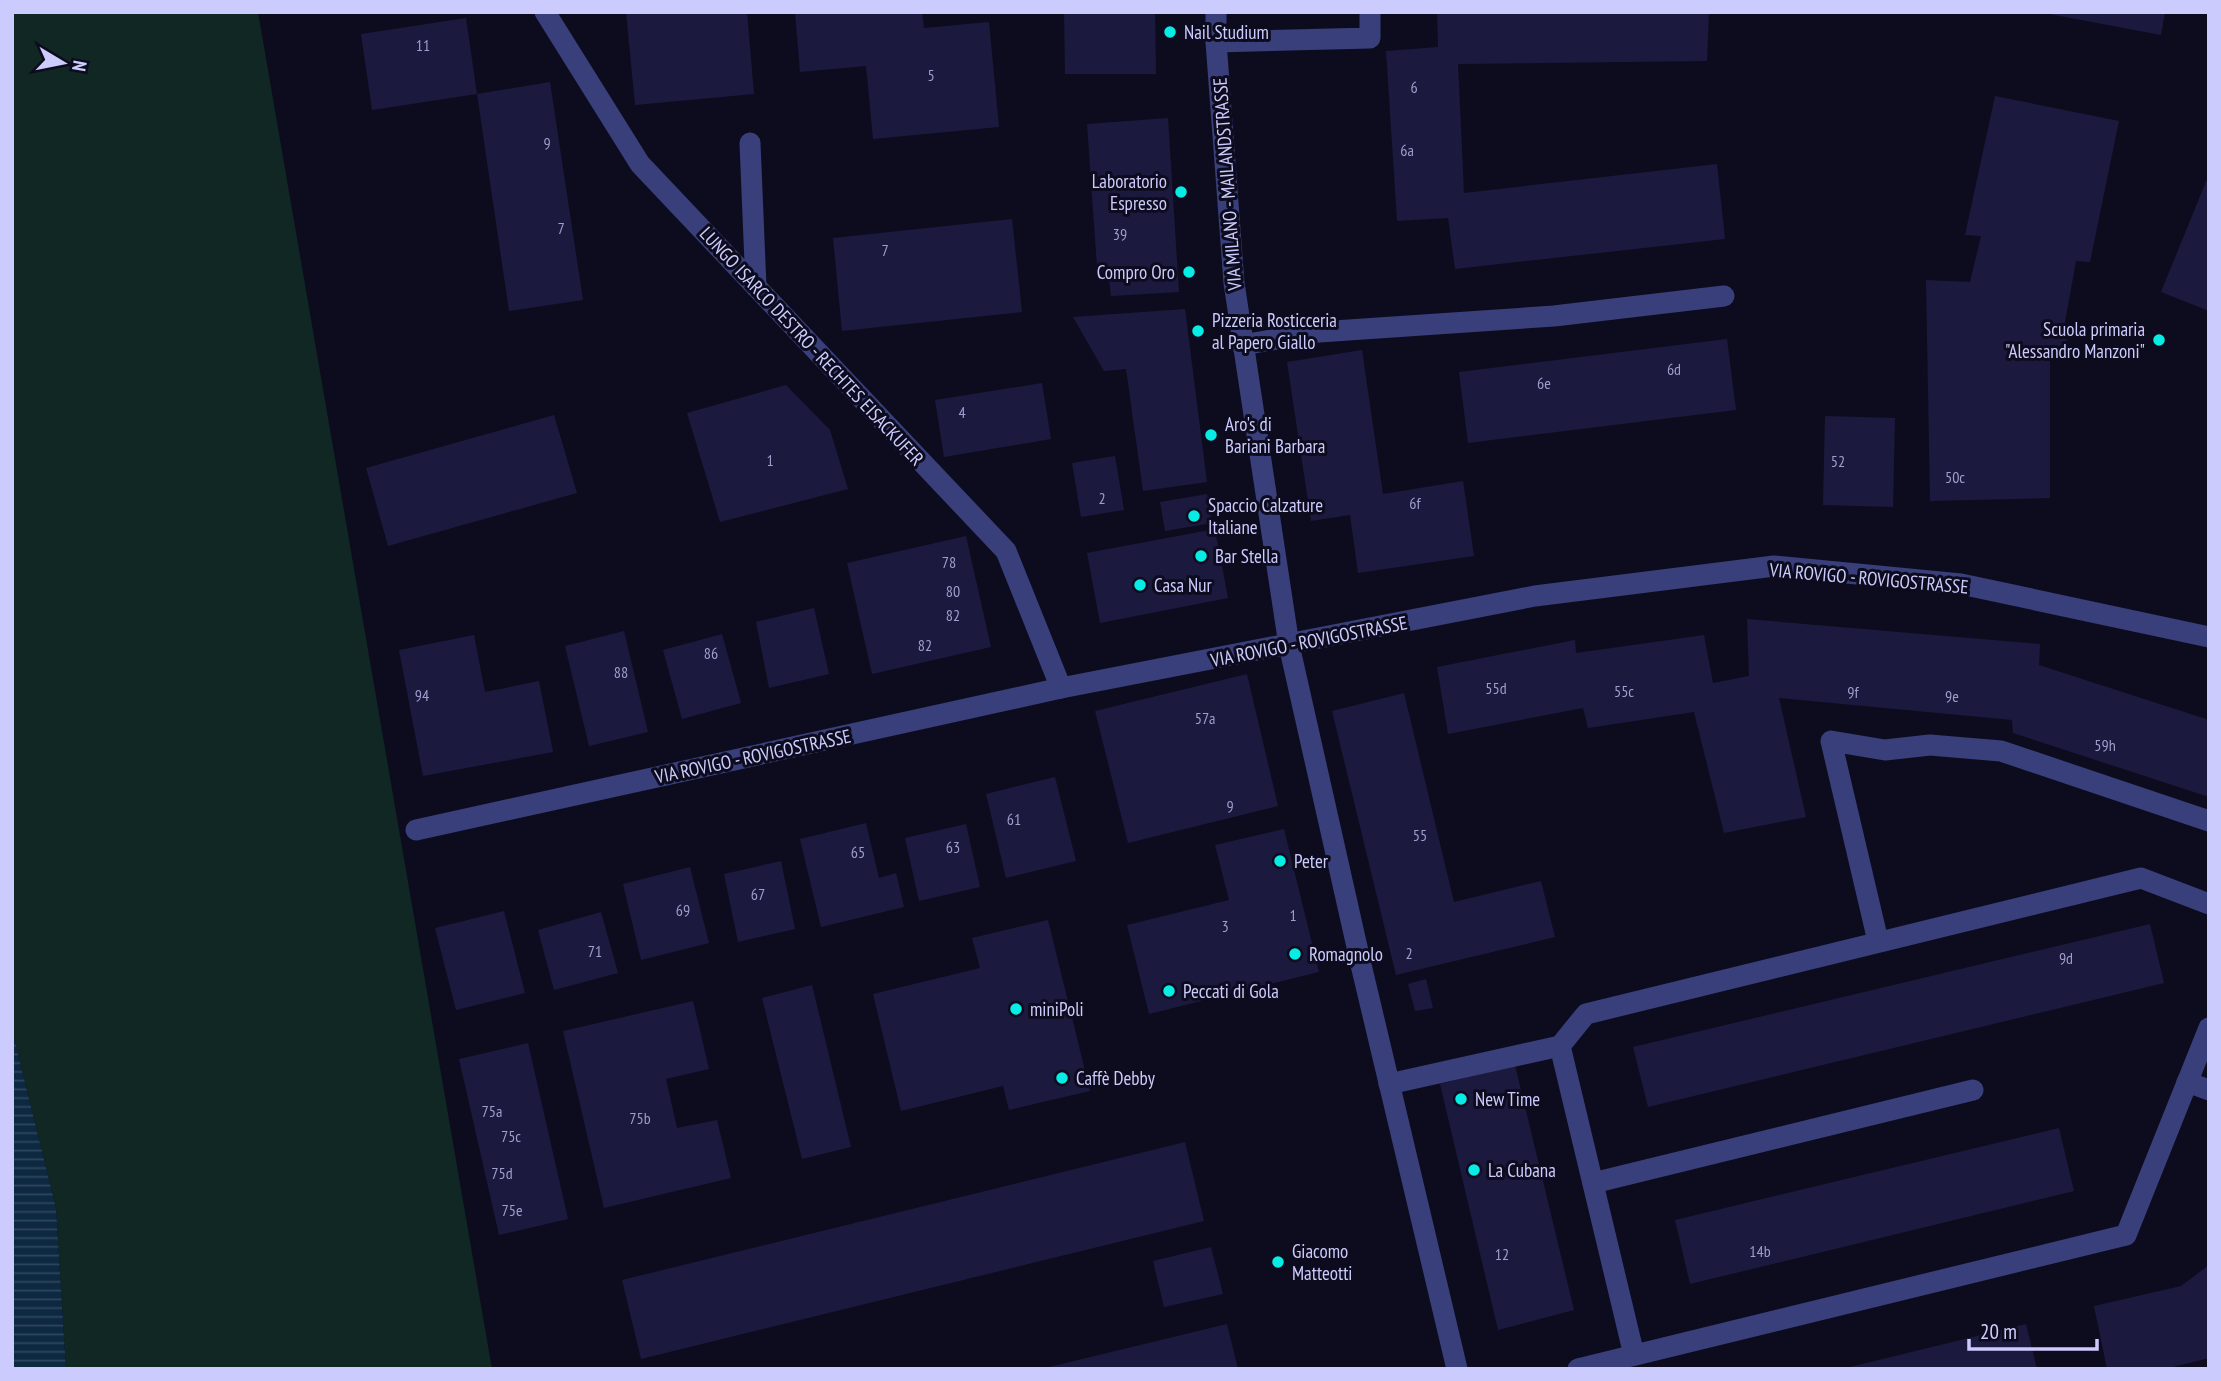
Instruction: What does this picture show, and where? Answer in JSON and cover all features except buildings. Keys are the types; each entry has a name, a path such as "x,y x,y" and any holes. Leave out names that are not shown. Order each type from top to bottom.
{"street":[{"name":"LUNGO ISARCO DESTRO - RECHTES EISACKUFER","path":"545,12 640,164 1006,551 1061,688"},
{"name":"VIA MILANO - MAILANDSTRASSE","path":"1216,12 1234,284 1289,645 1457,1369"},
{"path":"1216,42 1370,38 1370,12"},
{"path":"750,143 757,287"},
{"path":"1242,345 1320,332 1554,316 1724,296"},
{"name":"VIA ROVIGO - ROVIGOSTRASSE","path":"415,830 1061,688 1535,596 1774,566 1961,584 2209,637"},
{"path":"1878,941 1831,741 1885,750 1930,745 2001,751 2209,821"},
{"path":"1390,1084 1560,1046 1586,1014 2141,878 2209,904"},
{"path":"1578,1369 2126,1235 2209,1028"},
{"path":"1560,1046 1634,1355"},
{"path":"2187,1082 2209,1090"},
{"path":"1592,1183 1973,1090"}],"green space":[{"path":"12,12 258,12 492,1369 66,1369 56,1208 12,1030"}],"water":[{"path":"12,1030 56,1208 66,1369 12,1369"}],"place":[{"name":"Nail Studium","path":"1170,32"},
{"name":"Laboratorio Espresso","path":"1181,192"},
{"name":"Compro Oro","path":"1189,272"},
{"name":"Pizzeria Rosticceria al Papero Giallo","path":"1198,331"},
{"name":"Scuola primaria \"Alessandro Manzoni\"","path":"2159,340"},
{"name":"Aro's di Bariani Barbara","path":"1211,435"},
{"name":"Spaccio Calzature Italiane","path":"1194,516"},
{"name":"Bar Stella","path":"1201,556"},
{"name":"Casa Nur","path":"1140,585"},
{"name":"Peter","path":"1280,861"},
{"name":"Romagnolo","path":"1295,954"},
{"name":"Peccati di Gola","path":"1169,991"},
{"name":"miniPoli","path":"1016,1009"},
{"name":"Caffè Debby","path":"1062,1078"},
{"name":"New Time","path":"1461,1099"},
{"name":"La Cubana","path":"1474,1170"},
{"name":"Giacomo Matteotti","path":"1278,1262"}]}
